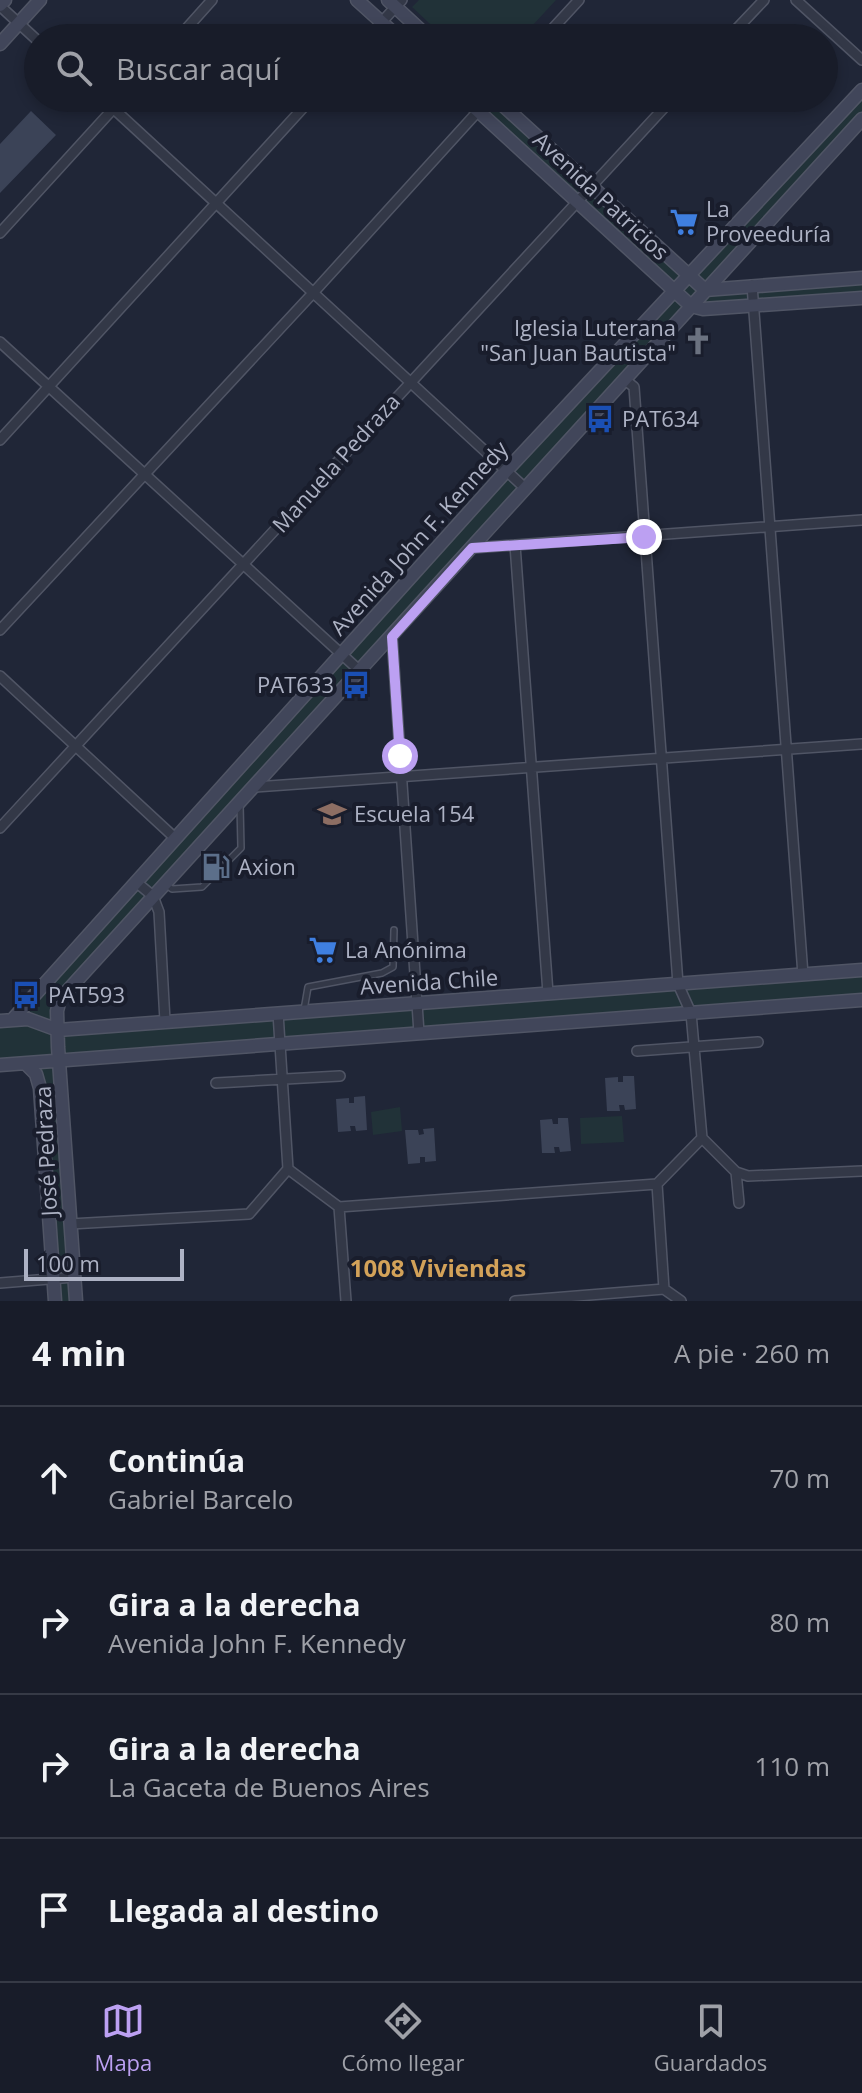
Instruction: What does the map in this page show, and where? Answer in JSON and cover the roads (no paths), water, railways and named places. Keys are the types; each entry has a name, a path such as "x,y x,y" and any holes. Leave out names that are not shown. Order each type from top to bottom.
{"main road":[{"path":"0,6 5,0"},
{"path":"0,44 40,0"},
{"path":"357,0 382,22"},
{"path":"395,2 416,24"},
{"name":"Avenida John F. Kennedy","path":"5,1018 136,882 507,470 862,90"},
{"name":"Avenida Patricios","path":"480,112 691,306"},
{"name":"Avenida Patricios","path":"508,112 705,290"},
{"name":"Avenida John F. Kennedy","path":"58,1030 60,999 862,119"},
{"path":"705,290 862,278"},
{"path":"691,306 703,309 862,298"},
{"name":"Avenida Chile","path":"5,1018 42,1022 58,1030 862,970"},
{"path":"0,1065 27,1065 60,1054 278,1044 862,1000"},
{"name":"José Pedraza","path":"58,1030 76,1301"},
{"name":"José Pedraza","path":"27,1065 36,1074 40,1088 55,1301"}],"street":[{"path":"191,24 212,0"},
{"path":"557,24 579,0"},
{"path":"741,24 764,0"},
{"path":"796,0 822,24"},
{"path":"382,22 395,2"},
{"path":"0,6 24,28"},
{"path":"838,38 862,60"},
{"path":"0,233 110,112"},
{"path":"118,112 525,488"},
{"path":"0,440 299,112"},
{"path":"0,630 476,112"},
{"name":"Manuela Pedraza","path":"0,828 660,112"},
{"path":"752,285 803,975"},
{"path":"0,342 360,671"},
{"path":"624,379 634,387 678,984 691,1013 702,1138 736,1172 748,1176 862,1171"},
{"path":"472,548 862,520"},
{"path":"515,545 548,993"},
{"path":"392,637 419,1033"},
{"path":"0,676 175,838"},
{"path":"255,787 862,744"},
{"path":"136,882 153,896 159,912 165,1021"},
{"path":"70,1224 249,1214 288,1169 278,1013"},
{"path":"637,1051 758,1042"},
{"path":"216,1083 340,1076"},
{"path":"288,1169 339,1207 657,1184 702,1138"},
{"path":"736,1172 739,1203"},
{"path":"657,1184 664,1289"},
{"path":"339,1207 346,1301"},
{"path":"0,1283 74,1277"},
{"path":"515,1301 664,1289 681,1301"}],"lane":[{"path":"164,884 172,889 202,887 241,848 240,803"},
{"path":"304,1011 308,987 382,973 393,967 394,930"}],"place":[{"name":"La Proveeduría","path":"684,222"},
{"name":"Iglesia Luterana \"San Juan Bautista\"","path":"698,341"},
{"name":"PAT634","path":"600,419"},
{"name":"PAT633","path":"356,685"},
{"name":"Escuela 154","path":"332,814"},
{"name":"Axion","path":"216,867"},
{"name":"La Anónima","path":"323,950"},
{"name":"PAT593","path":"26,995"}],"district":[{"name":"1008 Viviendas","path":"438,1269"}]}
